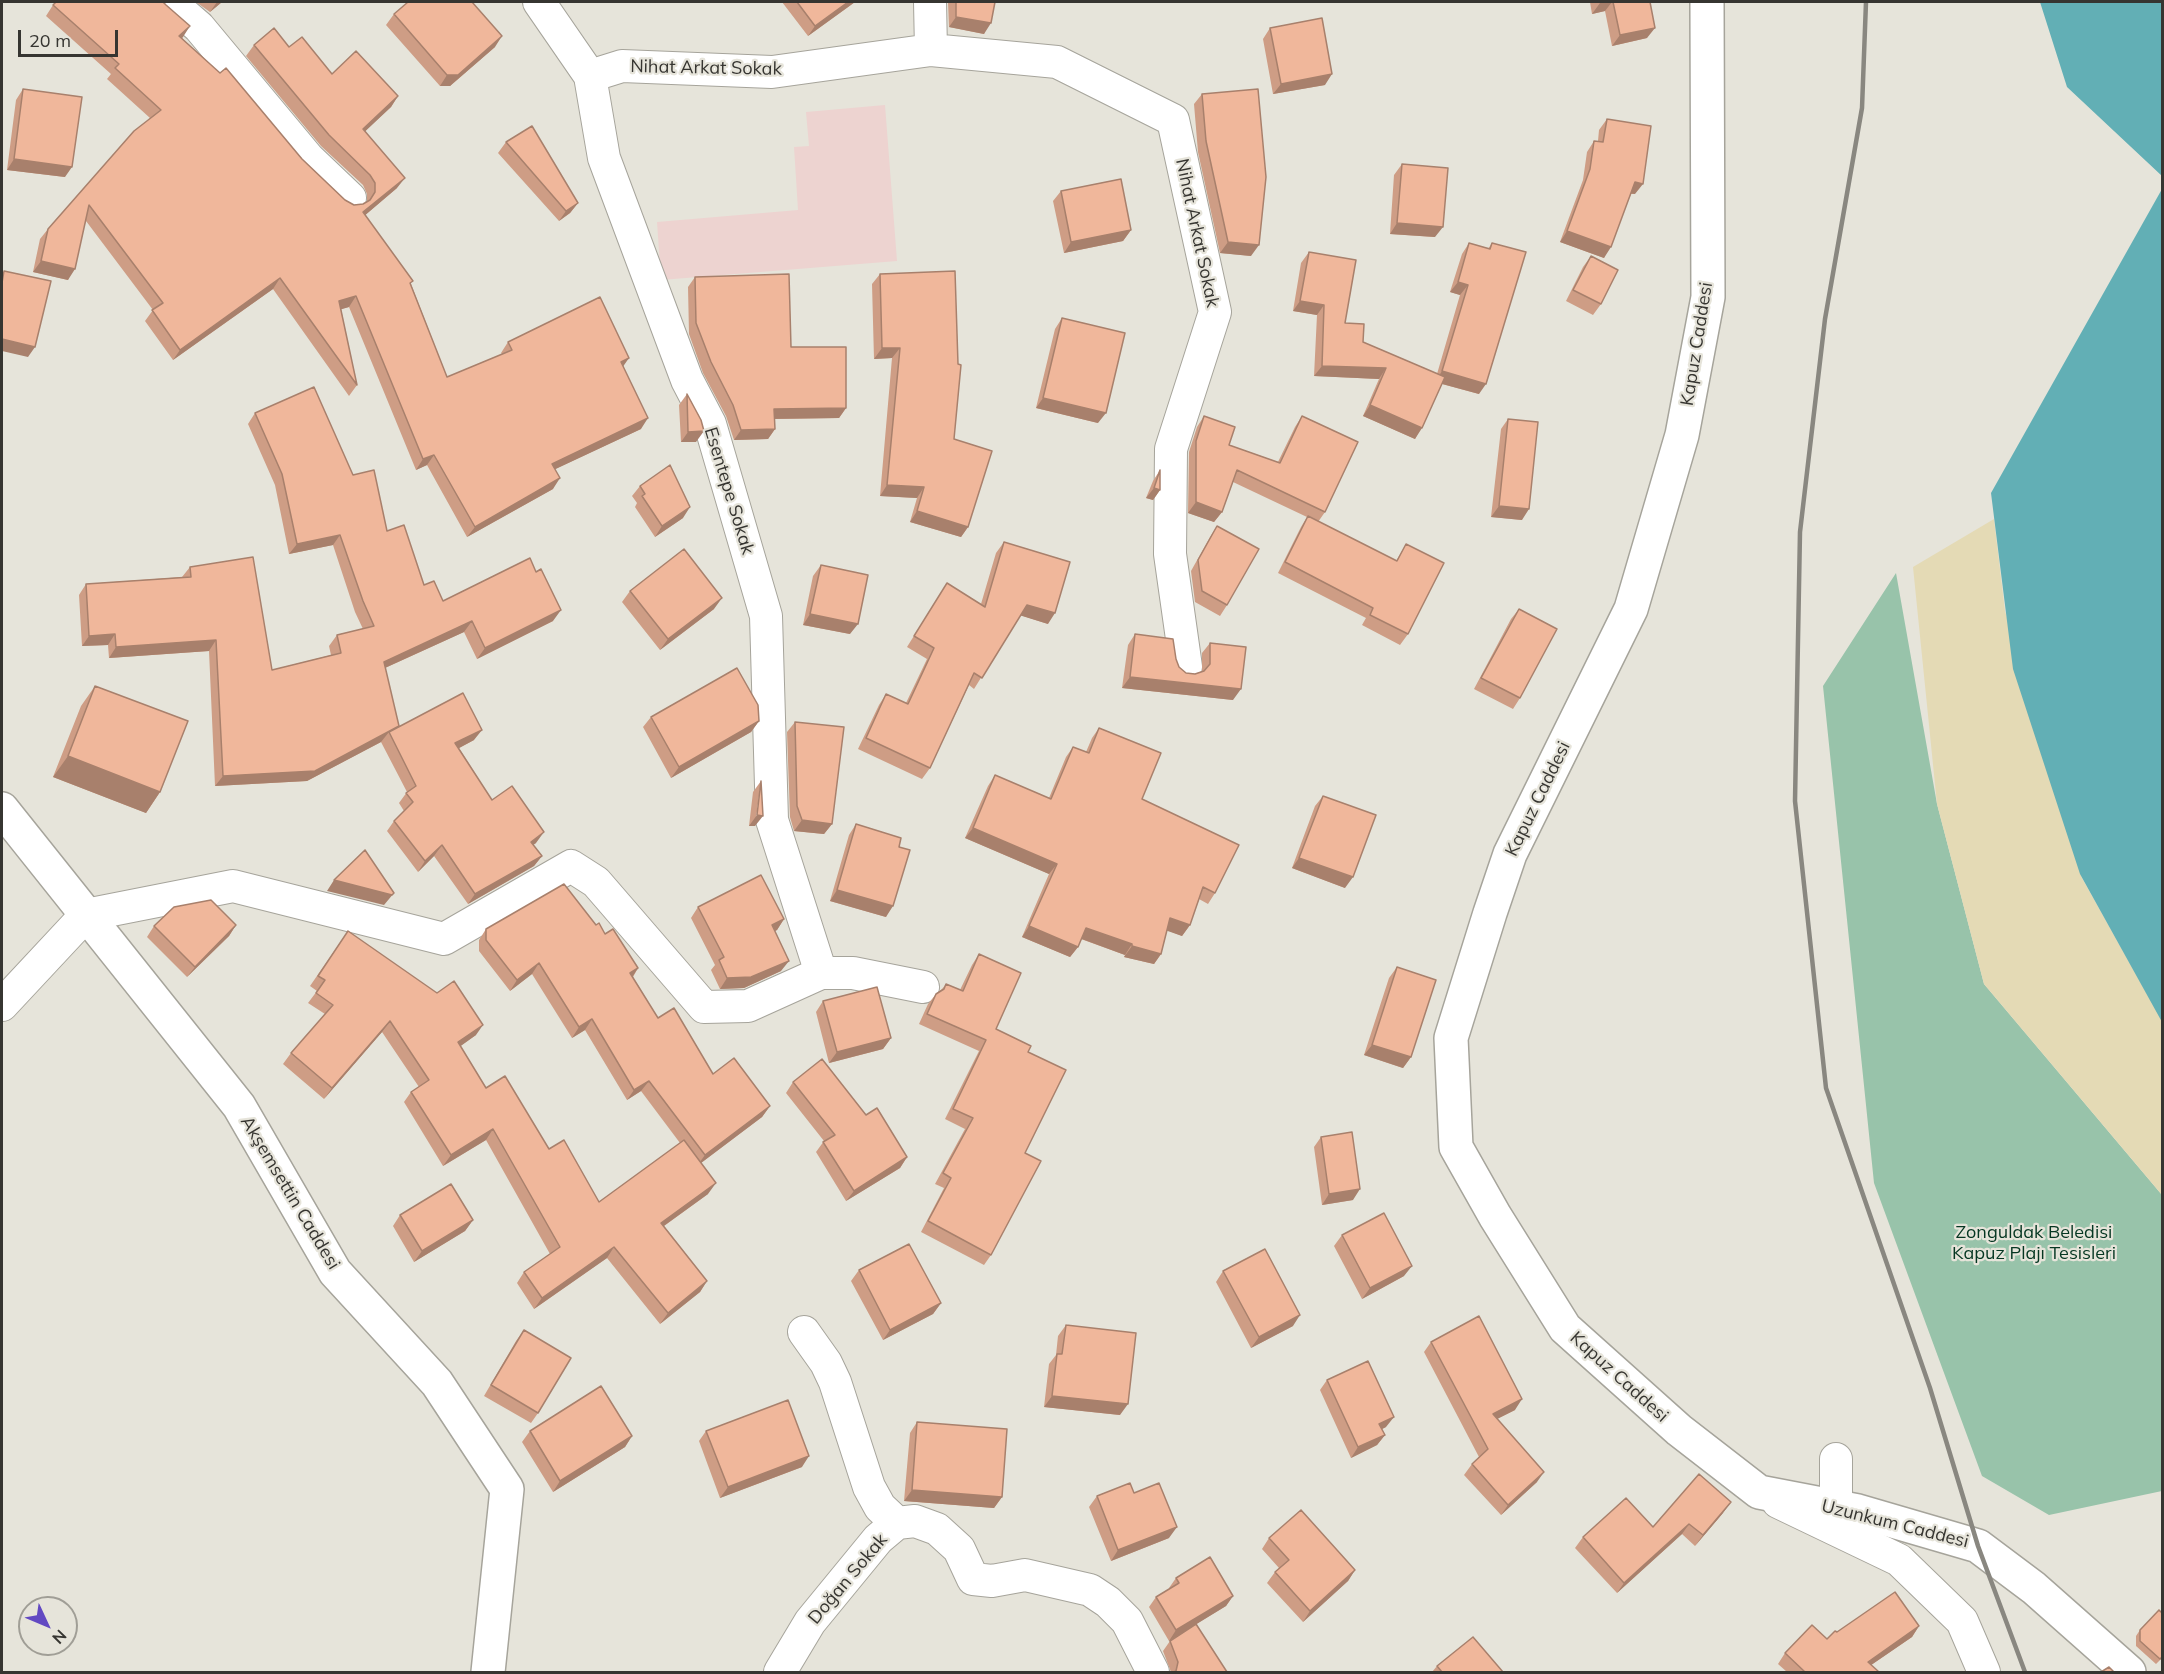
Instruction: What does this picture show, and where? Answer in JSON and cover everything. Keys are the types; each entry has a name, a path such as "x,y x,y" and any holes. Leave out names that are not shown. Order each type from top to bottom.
{"main road":[{"name":"Kapuz Caddesi","path":"1707,2 1708,297 1682,435 1630,609 1510,854 1451,1038 1456,1147 1495,1216 1565,1328 1679,1430 1759,1492"},
{"name":"Akşemsettin Caddesi","path":"2,809 239,1106 335,1272 438,1383 507,1489 488,1672"},
{"name":"Uzunkum Caddesi","path":"1759,1492 1858,1511 1978,1545 2034,1588 2129,1672"}],"street":[{"path":"170,2 199,27 308,158 350,198"},
{"name":"Esentepe Sokak","path":"539,2 590,76 604,158 687,380 710,424 766,616 772,820 821,973"},
{"path":"930,2 931,50"},
{"name":"Nihat Arkat Sokak","path":"590,76 622,66 772,72 931,50 1057,62 1173,120 1215,312 1171,449 1170,554 1186,667"},
{"path":"2,1005 86,915 233,886 444,939 571,866 596,882 704,1007 748,1006 821,973 853,973 923,987"},
{"path":"804,1332 826,1363 835,1382 869,1487 880,1507 897,1523"},
{"path":"1836,1459 1836,1507"},
{"path":"1759,1492 1899,1560 1962,1621 1984,1672"},
{"name":"Doğan Sokak","path":"780,1672 810,1623 878,1539 897,1523 915,1521 937,1529 959,1549 974,1579 992,1581 1025,1575 1090,1590 1108,1602 1127,1621 1153,1672"}],"shaded area":[{"path":"885,105 897,261 661,280 657,222 798,210 794,147 809,146 806,112"}],"green space":[{"name":"Zonguldak Beledisi Kapuz Plajı Tesisleri","path":"1896,573 1937,804 1984,984 2162,1195 2162,1491 2049,1515 1982,1476 1874,1183 1823,686"}],"sand":[{"path":"1994,519 2005,611 2082,878 2162,1017 2162,1195 1984,984 1937,804 1913,567"}],"water":[{"path":"2040,2 2162,2 2162,176 2067,87"},
{"path":"2162,189 2162,1022 2080,874 2013,669 1991,493"}],"building":[{"path":"56,2 163,2 190,26 179,36 220,73 226,68 302,159 345,200 354,205 370,200 375,192 375,183 370,175 329,135 254,45 274,28 289,47 302,37 332,74 356,51 398,96 363,129 405,178 363,212 413,281 410,283 447,377 512,350 508,342 600,297 629,358 621,362 648,418 552,464 560,478 475,527 434,455 423,459 356,296 339,301 357,385 280,278 180,350 152,310 163,303 89,205 75,269 41,261 48,229 134,131 161,110 115,68 119,64 53,5"},
{"path":"408,2 472,2 502,36 458,75 447,75 394,14"},
{"path":"797,2 848,2 815,26"},
{"path":"956,2 995,2 991,23 956,17"},
{"path":"1613,2 1650,2 1655,28 1620,35"},
{"path":"1322,18 1332,74 1281,84 1270,28"},
{"path":"23,89 82,97 72,167 14,159"},
{"path":"1258,89 1266,177 1259,245 1228,242 1206,141 1202,94"},
{"path":"1607,119 1651,126 1643,184 1635,182 1611,247 1567,231 1590,169 1594,141 1603,142"},
{"path":"532,126 578,203 566,211 506,142"},
{"path":"1402,164 1448,168 1443,227 1397,223"},
{"path":"1121,179 1131,230 1071,242 1061,191"},
{"path":"1469,243 1490,249 1492,243 1526,252 1486,384 1442,371 1468,285 1458,282"},
{"path":"1309,252 1356,260 1345,323 1364,324 1363,342 1445,377 1422,428 1370,405 1386,368 1322,366 1324,305 1300,301"},
{"path":"1591,256 1618,270 1601,304 1573,290"},
{"path":"4,271 51,281 35,347 2,339"},
{"path":"955,271 958,364 961,365 954,439 992,451 968,527 917,511 924,487 887,485 900,348 882,348 880,274"},
{"path":"789,274 791,347 846,347 846,408 774,409 775,429 741,430 733,405 711,362 696,323 695,277"},
{"path":"1062,318 1125,333 1106,413 1043,398"},
{"path":"314,387 353,475 374,470 387,531 404,525 424,585 434,581 443,601 530,558 536,572 541,569 561,610 485,648 472,621 384,662 399,726 315,771 223,776 216,640 116,647 115,634 89,636 86,584 191,577 190,567 253,557 272,670 341,653 337,635 374,626 340,535 297,544 282,474 255,413"},
{"path":"687,394 701,420 704,431 688,432"},
{"path":"1204,416 1235,427 1229,445 1280,463 1302,416 1358,442 1325,512 1237,470 1222,512 1196,502 1196,441"},
{"path":"1508,419 1538,422 1529,509 1499,506"},
{"path":"670,465 690,507 662,526 642,496 645,494 640,486"},
{"path":"1160,470 1160,490 1154,488"},
{"path":"1308,516 1397,561 1406,544 1444,563 1408,634 1370,615 1373,608 1285,562"},
{"path":"1217,526 1259,549 1227,605 1202,591 1198,560"},
{"path":"1004,542 1070,562 1055,613 1027,605 982,678 974,673 930,768 866,738 886,694 908,704 934,648 914,636 947,583 985,607"},
{"path":"684,549 722,598 668,639 630,591"},
{"path":"821,565 868,575 858,624 810,614"},
{"path":"1519,609 1557,629 1520,698 1481,678"},
{"path":"1135,634 1173,639 1179,667 1186,673 1195,674 1204,671 1210,664 1210,643 1246,647 1241,689 1130,677"},
{"path":"737,668 758,705 759,721 679,767 651,717"},
{"path":"95,686 188,721 160,792 68,756"},
{"path":"463,693 482,730 455,743 492,800 512,786 544,832 531,842 542,856 475,894 442,845 425,861 394,821 413,802 406,793 416,786 389,732"},
{"path":"795,722 844,727 832,824 802,820 797,806"},
{"path":"1099,728 1161,753 1142,799 1239,845 1215,893 1203,887 1190,925 1170,918 1161,954 1132,946 1132,944 1086,928 1078,947 1029,926 1057,864 973,828 995,775 1051,799 1073,747 1089,753"},
{"path":"761,781 763,816 757,815"},
{"path":"1323,796 1376,815 1353,877 1299,858"},
{"path":"856,824 901,838 899,847 910,850 893,906 837,890"},
{"path":"365,850 394,893 392,895 334,880"},
{"path":"761,875 784,919 772,925 789,961 751,977 727,978 719,960 724,957 698,907"},
{"path":"564,884 596,925 599,923 605,934 613,929 638,968 630,973 658,1018 674,1008 713,1074 734,1058 770,1106 705,1155 649,1081 634,1090 592,1019 579,1027 539,963 517,980 486,940 486,929"},
{"path":"211,900 236,925 195,967 154,926 174,907"},
{"path":"348,931 437,993 454,981 483,1025 458,1042 486,1088 505,1076 549,1149 564,1140 599,1202 684,1140 716,1183 661,1223 707,1281 668,1313 614,1247 542,1298 524,1272 560,1247 493,1129 451,1155 411,1092 429,1080 390,1021 332,1088 291,1053 333,1005 316,993 325,980 318,976"},
{"path":"979,954 1021,973 996,1029 1031,1046 1028,1052 1066,1070 1025,1153 1041,1161 991,1255 928,1221 951,1178 943,1173 973,1118 953,1109 986,1040 927,1014 936,994 944,989 946,984 963,991"},
{"path":"1397,967 1436,980 1411,1057 1372,1045"},
{"path":"877,987 891,1038 837,1052 823,1001"},
{"path":"822,1059 866,1115 877,1108 907,1157 854,1191 823,1142 835,1135 793,1082"},
{"path":"1352,1132 1360,1189 1329,1194 1321,1137"},
{"path":"451,1184 473,1220 422,1251 400,1215"},
{"path":"1384,1213 1412,1266 1370,1288 1342,1235"},
{"path":"909,1244 941,1303 890,1330 859,1270"},
{"path":"1265,1249 1300,1315 1259,1337 1223,1271"},
{"path":"1479,1316 1522,1399 1493,1414 1544,1472 1508,1505 1472,1464 1488,1449 1431,1342"},
{"path":"1066,1325 1136,1333 1128,1404 1052,1396 1057,1354 1062,1354"},
{"path":"524,1330 571,1358 538,1413 491,1385"},
{"path":"1368,1361 1394,1417 1379,1424 1385,1435 1358,1447 1327,1380"},
{"path":"601,1386 632,1436 560,1481 530,1431"},
{"path":"788,1400 809,1456 728,1487 706,1431"},
{"path":"917,1422 1007,1429 1002,1497 912,1490"},
{"path":"1699,1474 1731,1502 1703,1535 1689,1524 1624,1583 1583,1537 1626,1498 1653,1527"},
{"path":"1130,1483 1134,1493 1159,1483 1177,1527 1118,1550 1097,1496"},
{"path":"1301,1510 1355,1570 1310,1611 1275,1572 1289,1560 1269,1538"},
{"path":"1210,1557 1233,1596 1176,1630 1156,1597 1179,1583 1176,1578"},
{"path":"1895,1592 1919,1626 1868,1662 1879,1672 1805,1672 1785,1653 1812,1625 1827,1639 1835,1631 1837,1632"},
{"path":"2159,1610 2163,1614 2163,1656 2160,1659 2140,1641 2140,1630"},
{"path":"1196,1624 1227,1672 1174,1672 1178,1662 1170,1641"},
{"path":"1473,1637 1503,1672 1442,1672 1437,1666"},
{"path":"2109,1667 2114,1672 2101,1672"}],"railway":[{"path":"1866,2 1862,108 1825,319 1800,532 1795,801 1826,1088 1930,1388 1978,1546 2025,1672"}]}
